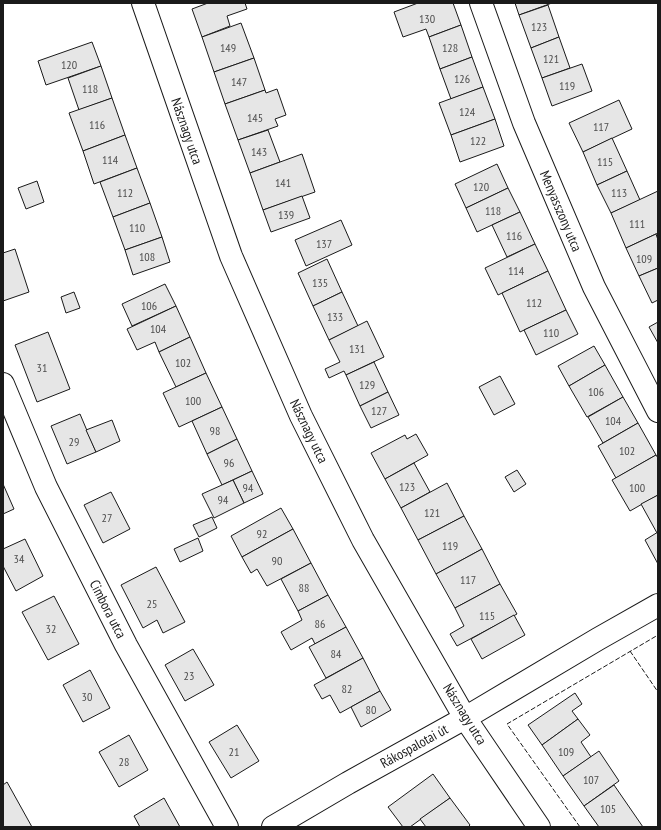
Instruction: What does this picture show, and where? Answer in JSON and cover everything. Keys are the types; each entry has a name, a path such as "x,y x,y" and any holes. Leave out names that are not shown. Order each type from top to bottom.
{"street":[{"name":"Násznagy utca","path":"143,3 231,256 301,416 363,540 465,718 539,827"},
{"name":"Menyasszony utca","path":"481,3 524,123 594,287 658,411"},
{"name":"Cimbora utca","path":"3,384 53,501 126,645 226,827"},
{"name":"Rákospalotai út","path":"273,827 348,783 465,718 658,605"}],"building":[{"path":"208,3 245,3 247,9 227,16 230,26 202,37 192,9"},
{"path":"418,3 453,3 461,25 429,37 426,29 403,37 394,12"},
{"path":"515,3 552,3 519,15"},
{"path":"548,5 559,37 531,48 519,15"},
{"path":"241,23 254,58 214,72 202,37"},
{"path":"461,25 472,57 440,69 429,37"},
{"path":"559,37 570,68 542,78 531,48"},
{"path":"92,42 101,66 46,85 38,61"},
{"path":"472,57 483,87 451,99 440,69"},
{"path":"254,58 265,90 225,104 214,72"},
{"path":"582,64 592,91 552,106 542,78"},
{"path":"101,66 112,98 79,110 68,78"},
{"path":"483,87 495,119 451,135 439,103"},
{"path":"277,89 286,115 275,119 278,126 238,140 225,104 265,90 266,93"},
{"path":"112,98 125,135 83,151 69,113"},
{"path":"619,100 632,129 583,152 569,123"},
{"path":"495,119 504,146 460,162 451,135"},
{"path":"268,130 280,162 250,173 238,140"},
{"path":"125,135 137,168 94,184 83,151"},
{"path":"612,138 627,171 597,185 583,152"},
{"path":"302,154 315,192 263,210 250,173"},
{"path":"497,164 508,188 466,208 455,184"},
{"path":"137,168 150,203 113,217 100,182"},
{"path":"627,171 640,200 611,213 597,185"},
{"path":"37,181 44,202 26,209 18,188"},
{"path":"508,188 520,212 477,232 466,208"},
{"path":"658,191 658,233 626,248 611,213"},
{"path":"302,196 310,218 271,232 263,210"},
{"path":"150,203 162,237 125,250 113,217"},
{"path":"520,212 535,244 507,257 492,225"},
{"path":"341,220 352,245 306,266 295,240"},
{"path":"656,234 658,240 658,268 639,276 626,248"},
{"path":"162,237 170,262 133,275 125,250"},
{"path":"535,244 548,271 498,295 485,268"},
{"path":"15,249 29,292 3,301 3,253"},
{"path":"327,259 342,292 313,306 298,273"},
{"path":"658,268 658,300 652,303 639,276"},
{"path":"548,271 566,310 520,332 502,293"},
{"path":"165,284 176,306 132,326 122,304"},
{"path":"74,292 80,308 66,313 61,297"},
{"path":"342,292 358,326 329,340 313,306"},
{"path":"176,306 190,337 159,352 155,342 137,350 127,329"},
{"path":"566,310 578,334 536,355 524,330"},
{"path":"367,321 384,357 346,375 344,371 329,378 325,369 340,362 329,340"},
{"path":"658,322 658,343 649,327"},
{"path":"48,332 70,389 37,402 15,345"},
{"path":"190,337 206,373 176,387 159,352"},
{"path":"594,346 605,365 569,386 558,366"},
{"path":"374,362 388,392 360,406 346,375"},
{"path":"605,365 623,397 587,417 569,386"},
{"path":"206,373 222,407 179,427 163,393"},
{"path":"500,376 515,404 494,415 479,387"},
{"path":"388,392 399,415 371,428 360,406"},
{"path":"623,397 638,423 603,443 588,417"},
{"path":"222,407 237,439 207,454 192,421"},
{"path":"80,414 96,452 67,464 51,426"},
{"path":"112,420 120,441 96,452 86,430"},
{"path":"638,423 656,455 616,478 598,446"},
{"path":"416,434 428,455 385,479 371,453 405,435 407,439"},
{"path":"237,439 252,471 222,485 207,454"},
{"path":"656,455 658,458 658,495 630,511 612,480"},
{"path":"414,463 430,492 401,508 385,479"},
{"path":"517,470 526,484 514,492 505,477"},
{"path":"252,471 263,494 244,503 233,480"},
{"path":"233,480 244,503 214,518 202,494"},
{"path":"447,483 464,516 418,540 401,508"},
{"path":"3,484 14,509 3,514"},
{"path":"111,492 130,529 103,543 84,505"},
{"path":"658,495 658,532 657,533 641,504"},
{"path":"281,508 293,529 242,557 231,536"},
{"path":"464,516 482,549 436,574 418,540"},
{"path":"212,517 217,528 199,537 193,525"},
{"path":"293,529 311,563 267,586 257,569 251,573 242,557"},
{"path":"658,532 658,564 645,540"},
{"path":"198,538 203,551 180,562 174,549"},
{"path":"25,539 43,576 16,591 3,566 3,549"},
{"path":"482,549 500,584 455,608 436,574"},
{"path":"311,563 328,595 298,611 281,579"},
{"path":"156,567 185,622 163,633 157,620 143,628 121,585"},
{"path":"500,584 517,614 457,646 450,634 464,626 455,608"},
{"path":"328,595 346,627 315,644 312,638 291,650 281,632 302,620 298,611"},
{"path":"54,596 79,644 48,660 22,612"},
{"path":"514,615 525,635 482,659 471,639"},
{"path":"346,627 363,658 326,678 309,647"},
{"path":"193,649 214,685 185,701 165,665"},
{"path":"363,658 380,691 340,713 330,695 322,699 314,685"},
{"path":"90,670 110,708 83,722 63,685"},
{"path":"380,691 391,710 361,727 351,707"},
{"path":"575,693 582,704 572,711 578,719 542,745 528,725"},
{"path":"578,719 590,735 581,742 591,757 563,776 542,745"},
{"path":"237,725 259,761 231,778 209,742"},
{"path":"129,735 148,770 119,787 99,752"},
{"path":"599,751 619,781 584,806 563,776"},
{"path":"433,774 450,798 410,827 403,827 388,807"},
{"path":"7,782 32,827 3,827 3,785"},
{"path":"614,785 643,827 599,827 584,806"},
{"path":"164,798 180,827 140,827 134,816"},
{"path":"450,798 470,825 468,827 426,827 420,819"}],"fence":[{"path":"580,827 507,724 658,635"},
{"path":"630,651 658,692"}]}
